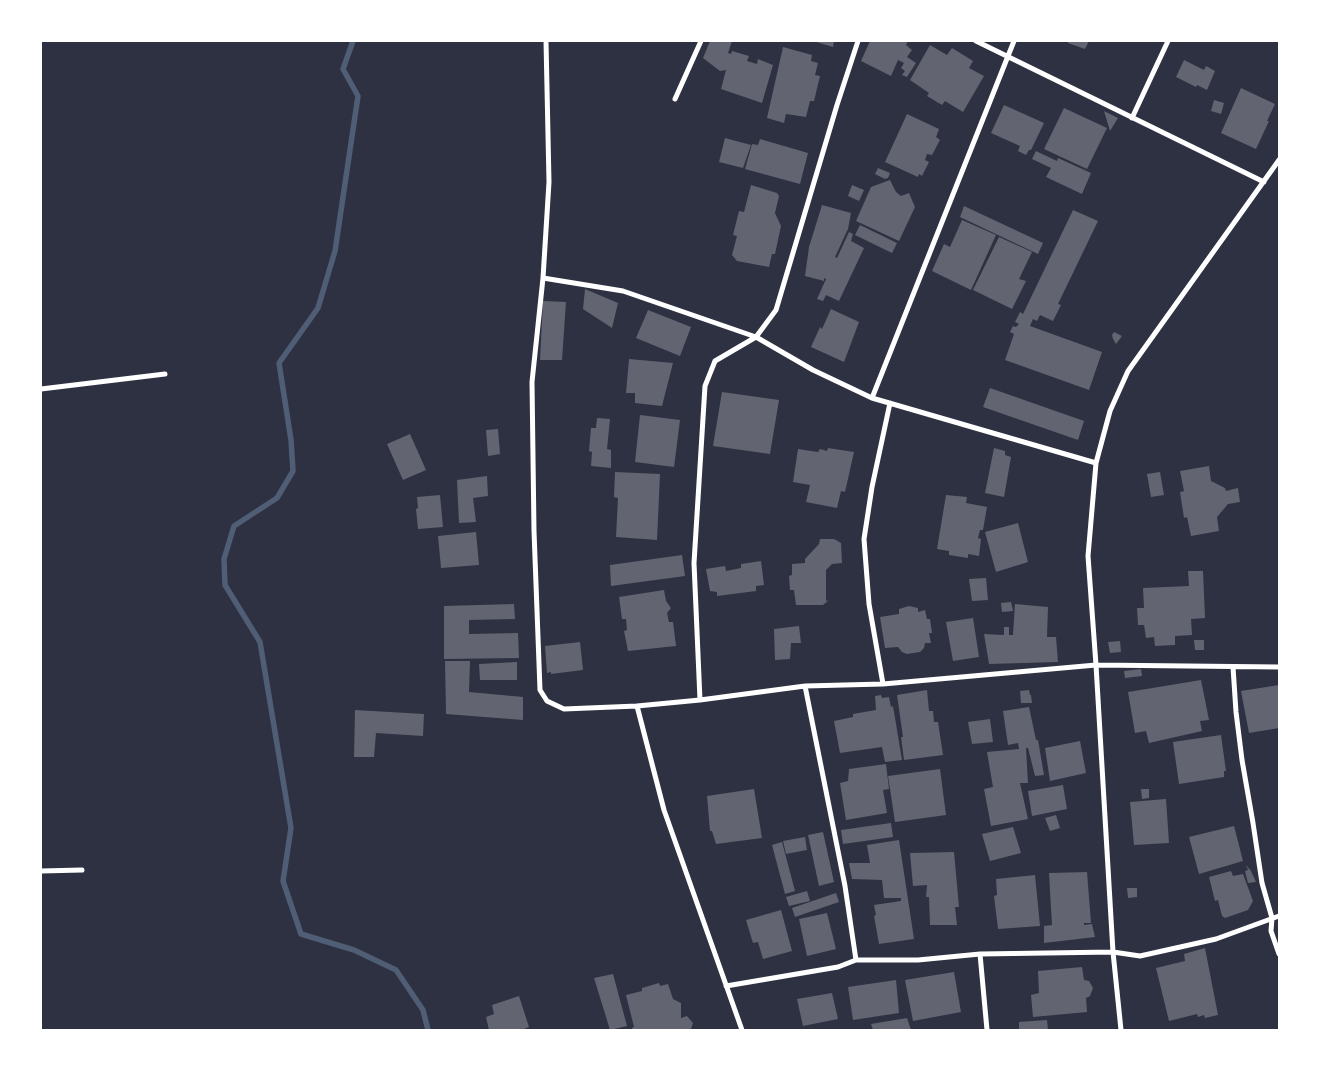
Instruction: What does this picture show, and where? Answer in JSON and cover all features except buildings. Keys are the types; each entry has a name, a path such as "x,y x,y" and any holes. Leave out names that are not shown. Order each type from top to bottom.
{"street":[{"path":"546,41 549,182 543,278 532,382 534,531 540,690 547,701 564,709 637,706 805,686 883,684 1096,665 1279,667"},
{"path":"675,99 702,41"},
{"path":"700,700 694,563 705,386 714,361 756,337 776,310 858,41"},
{"path":"976,41 1264,182"},
{"path":"872,398 1014,41"},
{"path":"1132,118 1168,41"},
{"path":"1121,1030 1113,952 1088,556 1096,463 1110,411 1128,371 1279,160"},
{"path":"543,278 622,291 756,337 813,370 872,398 1096,463"},
{"path":"41,389 165,374"},
{"path":"883,684 869,604 864,539 872,487 890,403"},
{"path":"1233,667 1242,760 1262,883 1272,918 1271,931 1279,954"},
{"path":"805,686 845,886 856,960"},
{"path":"637,706 664,810 742,1030"},
{"path":"41,870 82,870"},
{"path":"726,986 838,967 856,960 918,960 980,954 1113,952 1140,956 1216,939 1279,916"},
{"path":"980,954 987,1030"}],"waterway":[{"path":"353,41 343,69 358,96 335,251 318,308 279,363 291,440 293,471 277,498 234,526 224,559 225,585 260,642 291,828 283,881 301,934 354,950 396,970 423,1010 428,1030"}]}
